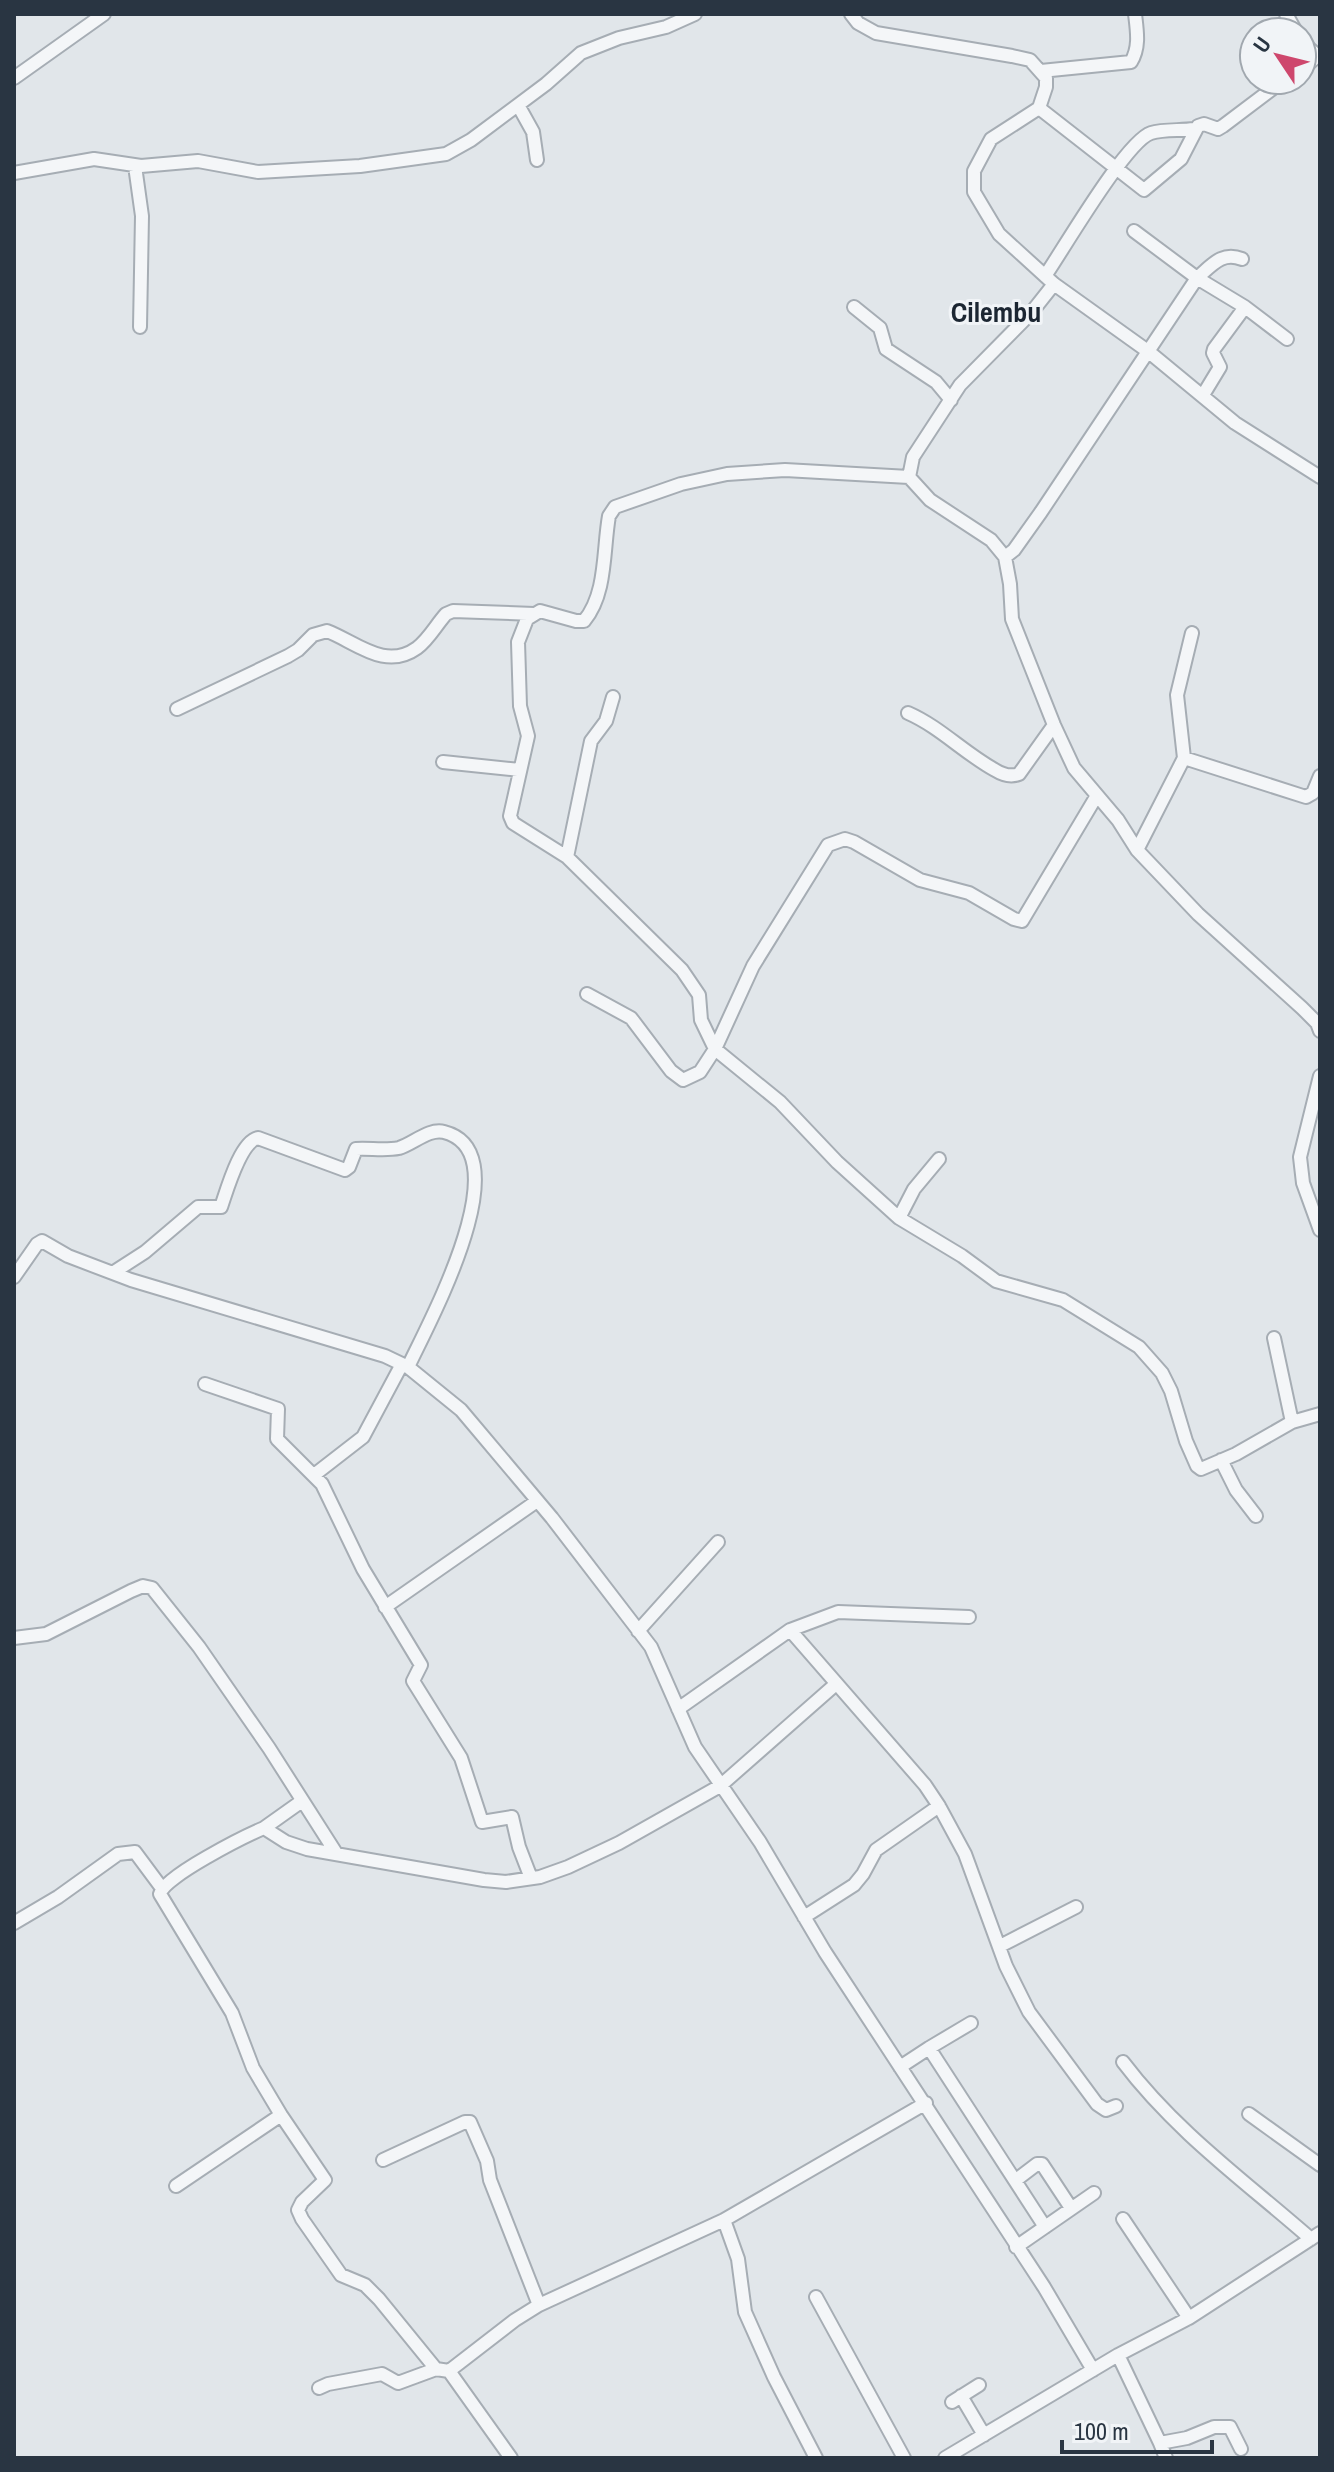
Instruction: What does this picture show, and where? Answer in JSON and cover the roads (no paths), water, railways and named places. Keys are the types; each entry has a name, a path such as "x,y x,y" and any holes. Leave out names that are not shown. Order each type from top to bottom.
{"street":[{"path":"14,78 104,14"},
{"path":"14,173 94,159 135,166 198,161 258,172 360,166 456,150 546,84 581,53 619,38 666,27 695,14"},
{"path":"851,14 858,23 876,33 1030,60 1046,78 1039,108 991,139 974,171 974,192 999,234 1050,280 1149,352 1243,429 1320,477"},
{"path":"1041,71 1131,62 1138,41 1135,14"},
{"path":"909,477 913,457 951,400 967,377 1031,313 1116,169 1144,137 1153,132 1194,129 1204,124 1212,128 1223,126 1263,96"},
{"path":"518,105 535,136 537,160"},
{"path":"1039,108 1144,190 1181,159 1194,129"},
{"path":"135,166 142,216 140,327"},
{"path":"1134,231 1287,339"},
{"path":"1005,557 1014,550 1041,512 1197,278 1224,256 1242,259"},
{"path":"854,307 880,328 886,349 936,382 951,400"},
{"path":"1203,395 1220,367 1214,349 1245,307"},
{"path":"177,709 288,656 320,631 388,657 416,649 446,614 453,611 549,612 584,621 597,600 609,516 620,504 681,484 727,474 785,470 909,477 930,500 991,540 1005,557 1012,619 1069,760 1096,797 1118,820 1137,850 1198,914 1317,1023 1320,1031"},
{"path":"534,614 522,627 518,642 520,706 528,736 510,816 513,823 567,857 690,978 699,995 701,1020 715,1049 780,1102 837,1162 899,1218 962,1256 996,1281 1063,1300 1128,1338 1162,1373 1197,1466 1207,1469 1292,1422 1320,1414"},
{"path":"1137,850 1184,758 1177,695 1192,633"},
{"path":"567,857 591,741 606,721 613,697"},
{"path":"908,713 925,720 994,770 1014,776 1019,774 1054,725"},
{"path":"1184,758 1306,797 1313,793 1320,776"},
{"path":"443,762 520,770"},
{"path":"587,994 631,1018 668,1068 683,1080 700,1072 715,1049 753,966 828,845 845,839 854,842 920,880 969,893 1022,921 1096,797"},
{"path":"1320,1076 1304,1134 1300,1167 1320,1230"},
{"path":"114,1272 145,1252 198,1207 221,1207 245,1147 253,1139 258,1138 345,1170 356,1149 399,1148 435,1131 463,1141 471,1151 475,1178 474,1206 450,1275 405,1365 363,1437 314,1475"},
{"path":"1304,1134 1320,1134"},
{"path":"899,1218 914,1189 939,1159"},
{"path":"14,1277 39,1241 68,1256 131,1280 344,1342 405,1365 461,1410 537,1501 656,1654 695,1747 760,1842 804,1917 926,2103 1093,2370"},
{"path":"1274,1338 1292,1422"},
{"path":"205,1384 278,1409 277,1439 322,1484 363,1569 421,1665 413,1681 461,1758 482,1822 512,1817 531,1878"},
{"path":"1221,1460 1236,1490 1256,1516"},
{"path":"385,1607 537,1501"},
{"path":"638,1631 718,1542"},
{"path":"14,1638 46,1634 131,1591 143,1586 152,1588 199,1647 336,1853"},
{"path":"678,1709 790,1630 838,1612 969,1617"},
{"path":"790,1630 925,1785 965,1854 1006,1966 1029,2012 1097,2104 1106,2110 1116,2106"},
{"path":"264,1828 296,1846 484,1880 506,1882 531,1878 568,1867 619,1843 720,1786 836,1684"},
{"path":"161,1887 264,1828 302,1801"},
{"path":"804,1917 854,1885 876,1850 939,1806"},
{"path":"14,1923 58,1897 118,1854 135,1852 161,1887 160,1894 232,2013 253,2068 325,2180 302,2202 298,2210 302,2219 341,2275 365,2285 379,2299 442,2370 511,2458"},
{"path":"1000,1946 1076,1907"},
{"path":"900,2067 971,2023"},
{"path":"929,2048 1045,2227"},
{"path":"945,2458 1118,2355 1189,2318 1316,2236 1178,2125 1147,2094 1123,2062"},
{"path":"319,2388 382,2374 398,2383 442,2370 539,2305 724,2220 926,2103"},
{"path":"1249,2114 1320,2165"},
{"path":"176,2186 281,2115"},
{"path":"383,2160 470,2122 539,2305"},
{"path":"1016,2180 1037,2164 1042,2164 1071,2208"},
{"path":"1016,2247 1094,2193"},
{"path":"1123,2219 1189,2318"},
{"path":"724,2220 738,2259 745,2312 816,2458"},
{"path":"816,2297 904,2458"},
{"path":"1118,2355 1166,2458"},
{"path":"979,2385 956,2399 984,2435"},
{"path":"1160,2443 1187,2438 1224,2425 1232,2429 1241,2449"}],"district":[{"name":"Cilembu","path":"996,312"}]}
